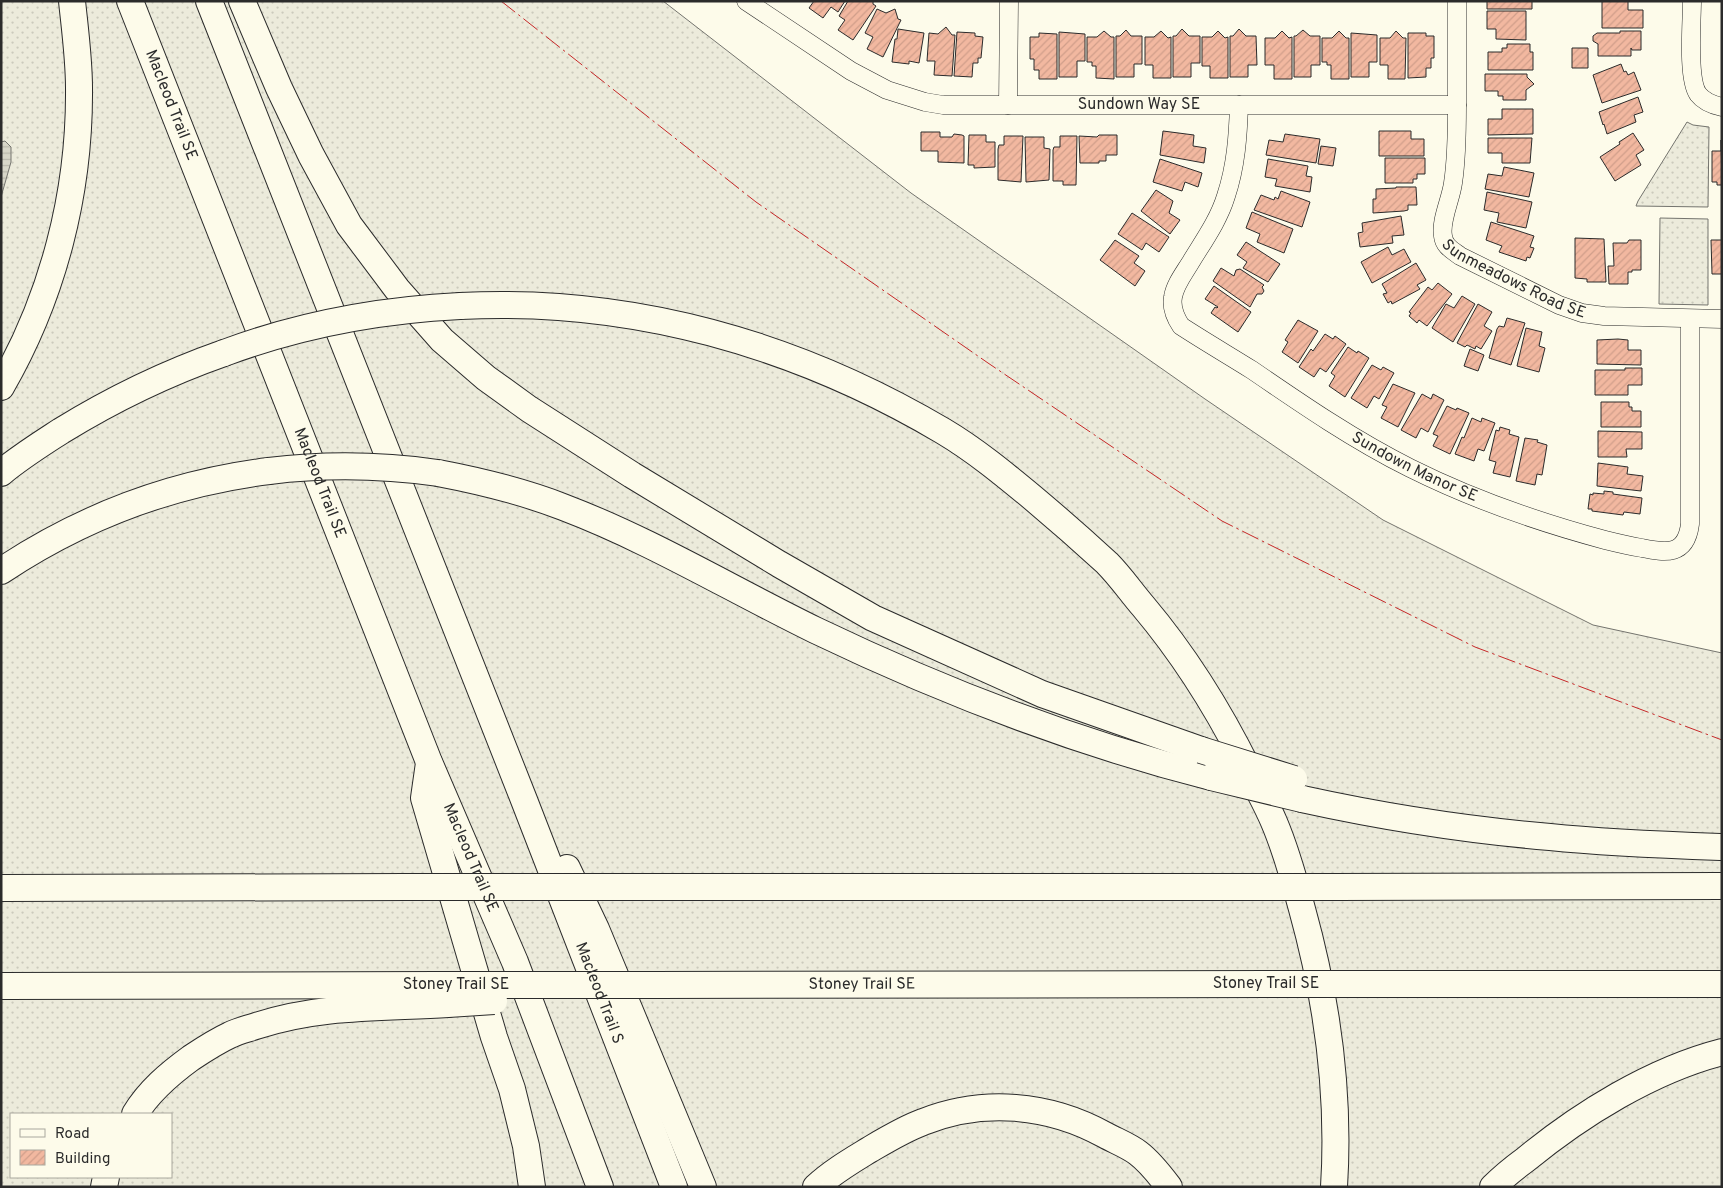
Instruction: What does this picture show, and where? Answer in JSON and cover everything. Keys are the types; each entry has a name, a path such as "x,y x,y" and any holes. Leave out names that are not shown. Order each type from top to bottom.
{"highway":[{"path":"1,387 16,361 49,283 72,189 78,136 79,89 72,1"},
{"name":"Macleod Trail SE","path":"130,1 429,762 515,962 600,1187"},
{"path":"209,1 524,800 558,850 596,929 703,1187"},
{"path":"242,1 295,121 349,225 397,289 442,340 486,378 529,409 632,475 873,618 1042,694 1201,750 1298,789"},
{"path":"1,473 47,440 117,399 151,382 256,341 323,324 403,311 490,304 562,306 654,318 746,342 798,359 860,386 944,432 990,462 1056,518 1108,565 1162,629 1204,687 1235,743 1274,822 1290,864 1314,950 1326,1012 1335,1111 1334,1187"},
{"path":"1,571 59,536 128,505 198,483 269,471 324,466 402,469 438,473 496,485 563,507 629,536 840,642 940,686 1080,739 1211,778 1380,801 1520,834 1633,843 1722,847"},
{"path":"429,762 424,798 494,1036 512,1088 526,1146 532,1187"},
{"name":"Macleod Trail S","path":"524,800 674,1187"},
{"path":"1,888 1722,886"},
{"name":"Stoney Trail SE","path":"1,986 444,994 611,985 1722,984"},
{"path":"136,1113 144,1100 172,1072 230,1034 281,1018 301,1014 444,994"},
{"path":"1493,1187 1549,1140 1599,1108 1658,1074 1722,1052"},
{"path":"816,1187 845,1164 897,1134 923,1122 983,1107 1018,1107 1084,1123 1139,1154 1160,1174 1169,1187"}],"street":[{"name":"Sundown Way SE","path":"746,1 852,71 888,90 925,102 943,105 1457,105"},
{"path":"1008,106 1009,1"},
{"path":"1457,1 1457,105"},
{"path":"1692,1 1692,80 1699,95 1711,104 1722,106"},
{"name":"Sundown Manor SE","path":"1239,105 1238,146 1234,170 1216,221 1175,287 1172,307 1175,316 1181,326 1326,421 1409,468 1479,498 1558,528 1620,544 1666,552 1678,548 1687,538 1690,524 1690,320"},
{"name":"Sunmeadows Road SE","path":"1457,105 1454,183 1443,225 1443,236 1446,246 1460,256 1582,313 1604,316 1690,320 1722,319"}],"shaded area":[{"path":"1,1 663,1 911,193 1205,399 1383,520 1593,625 1722,653 1722,1187 1,1187"},
{"path":"1687,122 1693,125 1709,127 1708,207 1636,206 1638,201"},
{"path":"5,141 11,147 11,162 1,197 1,142"},
{"path":"1660,218 1708,219 1708,305 1659,304"}],"building":[{"path":"814,1 845,1 838,12 831,7 823,18 809,8"},
{"path":"848,1 873,1 873,4 876,6 853,40 838,30 845,20 839,16"},
{"path":"1487,1 1532,1 1532,9 1487,9"},
{"path":"1602,1 1628,1 1628,10 1643,10 1643,28 1602,28"},
{"path":"877,9 886,13 895,9 898,19 901,20 883,57 867,49 873,37 865,33"},
{"path":"1487,11 1526,11 1526,40 1496,39 1496,29 1487,29"},
{"path":"946,27 952,35 955,35 952,76 934,75 935,61 927,61 929,33 938,34"},
{"path":"898,29 924,33 919,63 909,61 909,64 892,62"},
{"path":"1182,29 1189,36 1200,36 1200,63 1191,63 1191,77 1173,77 1173,36 1176,36"},
{"path":"1239,29 1246,36 1256,36 1257,65 1248,65 1248,77 1230,77 1230,36 1233,36"},
{"path":"1126,30 1131,36 1142,36 1142,64 1134,64 1134,77 1116,77 1116,36 1120,36"},
{"path":"1303,30 1310,36 1320,36 1320,65 1311,65 1311,77 1294,77 1294,36"},
{"path":"1104,31 1111,37 1114,37 1114,79 1096,78 1096,66 1092,66 1092,62 1087,62 1087,37 1097,37"},
{"path":"1161,31 1168,38 1171,37 1171,78 1153,78 1153,65 1145,65 1145,37 1154,37"},
{"path":"1218,31 1225,38 1228,37 1228,78 1210,78 1210,66 1202,66 1202,37 1212,37"},
{"path":"1282,31 1289,38 1292,37 1292,79 1274,79 1274,65 1265,65 1265,38 1275,38"},
{"path":"1339,31 1346,38 1349,38 1349,79 1331,79 1331,65 1327,65 1327,62 1322,62 1322,38 1332,38"},
{"path":"1396,31 1403,38 1406,38 1405,79 1388,79 1388,65 1380,65 1380,38 1390,38"},
{"path":"1620,31 1641,31 1641,50 1632,50 1631,48 1631,56 1598,56 1598,44 1593,41 1593,36 1597,33 1620,33"},
{"path":"957,32 975,33 975,36 983,37 981,58 978,58 978,63 973,63 972,77 954,76"},
{"path":"1059,32 1085,34 1085,61 1077,61 1077,77 1059,77"},
{"path":"1039,33 1057,34 1057,79 1039,79 1039,70 1034,70 1034,59 1030,59 1030,37 1039,37"},
{"path":"1351,33 1377,35 1377,62 1369,62 1369,77 1351,77"},
{"path":"1408,33 1426,33 1426,36 1434,36 1434,58 1431,58 1431,68 1426,68 1426,77 1408,78"},
{"path":"1507,44 1530,44 1530,52 1533,52 1533,70 1488,70 1488,52 1502,52 1502,48 1507,48"},
{"path":"1572,48 1588,48 1588,68 1572,68"},
{"path":"1621,64 1624,72 1626,71 1628,75 1634,72 1641,90 1602,103 1593,75"},
{"path":"1485,74 1527,74 1527,77 1534,84 1526,90 1526,100 1503,100 1503,96 1498,96 1498,91 1485,91"},
{"path":"1638,97 1643,112 1634,115 1636,122 1607,134 1599,112"},
{"path":"1502,109 1533,109 1533,134 1488,135 1488,119 1502,119"},
{"path":"1163,131 1194,135 1193,146 1206,148 1204,163 1160,155"},
{"path":"1379,131 1411,131 1411,139 1424,139 1424,156 1379,156"},
{"path":"921,132 940,132 940,137 952,137 954,134 964,136 964,163 938,162 938,151 921,151"},
{"path":"1633,133 1644,150 1636,155 1641,165 1615,181 1600,157"},
{"path":"1285,134 1320,139 1316,163 1266,155 1269,140 1283,142"},
{"path":"969,135 986,135 986,142 995,142 995,167 974,168 974,165 968,165"},
{"path":"1099,135 1117,135 1117,155 1106,155 1106,161 1099,161 1099,163 1080,163 1079,136 1097,137"},
{"path":"1004,136 1023,136 1021,182 998,180 998,149 999,145 1004,145"},
{"path":"1060,136 1077,136 1076,185 1063,185 1063,181 1053,181 1053,150 1054,147 1060,147"},
{"path":"1025,137 1044,137 1044,148 1050,149 1049,180 1026,182"},
{"path":"1488,138 1532,138 1530,163 1502,163 1502,153 1488,153"},
{"path":"1721,140 1722,185 1717,185 1717,182 1712,182 1712,151 1721,151"},
{"path":"1321,146 1336,148 1333,166 1318,164"},
{"path":"1385,158 1425,158 1425,174 1417,174 1417,179 1413,179 1413,183 1385,183"},
{"path":"1160,159 1202,173 1198,187 1185,182 1182,191 1153,182"},
{"path":"1268,159 1308,166 1306,176 1312,177 1310,192 1275,186 1277,179 1265,177"},
{"path":"1504,167 1534,173 1529,197 1485,189 1488,174 1502,176"},
{"path":"1416,187 1417,205 1408,205 1408,210 1404,211 1373,213 1373,199 1376,199 1376,189"},
{"path":"1156,190 1173,201 1169,213 1180,220 1170,234 1141,211"},
{"path":"1281,191 1310,202 1302,227 1254,210 1261,195 1274,200 1275,197 1278,199"},
{"path":"1487,192 1532,202 1526,228 1497,222 1499,213 1484,210"},
{"path":"1252,212 1293,229 1284,253 1257,242 1260,234 1246,228"},
{"path":"1132,213 1169,237 1159,252 1146,243 1142,250 1118,234"},
{"path":"1401,216 1404,235 1392,236 1393,243 1360,247 1358,233 1363,232 1362,223"},
{"path":"1491,222 1534,236 1530,247 1534,248 1530,258 1527,257 1526,261 1499,252 1502,246 1486,240"},
{"path":"1575,238 1604,239 1606,282 1587,282 1587,279 1575,278"},
{"path":"1115,240 1139,256 1134,263 1145,271 1135,286 1100,260"},
{"path":"1629,240 1641,240 1641,270 1628,272 1628,284 1609,284 1608,266 1614,266 1613,243 1627,243"},
{"path":"1711,240 1722,240 1722,274 1712,274"},
{"path":"1246,242 1280,264 1268,282 1243,268 1247,262 1237,255"},
{"path":"1388,247 1392,255 1404,249 1411,262 1372,283 1361,262"},
{"path":"1416,263 1426,280 1417,285 1420,289 1392,304 1391,301 1388,303 1383,294 1387,293 1382,284"},
{"path":"1221,268 1234,276 1236,270 1240,269 1264,285 1262,287 1264,291 1262,294 1257,294 1250,307 1213,281"},
{"path":"1438,283 1452,294 1427,326 1419,320 1417,323 1409,316 1411,313 1409,312 1428,287 1432,290"},
{"path":"1214,286 1251,312 1238,332 1211,313 1215,307 1218,307 1205,299"},
{"path":"1462,296 1475,304 1453,342 1432,328 1446,304 1454,308"},
{"path":"1478,304 1492,312 1484,326 1492,331 1481,349 1476,346 1475,349 1457,343"},
{"path":"1507,318 1525,323 1511,365 1489,358 1497,329 1499,326 1504,327"},
{"path":"1298,320 1318,331 1298,363 1282,352 1288,342 1285,340"},
{"path":"1526,328 1542,332 1539,346 1545,348 1539,372 1517,366"},
{"path":"1325,334 1333,339 1335,336 1346,344 1326,372 1320,368 1314,377 1299,367 1311,349 1313,351"},
{"path":"1597,340 1628,340 1628,350 1641,350 1641,365 1597,364"},
{"path":"1348,347 1369,358 1345,397 1329,386 1335,376 1331,373"},
{"path":"1470,349 1484,355 1478,371 1464,366"},
{"path":"1372,365 1381,370 1383,367 1394,373 1379,399 1374,396 1367,408 1351,398"},
{"path":"1625,368 1642,368 1642,385 1628,385 1628,395 1595,395 1595,370 1625,370"},
{"path":"1393,384 1415,393 1398,427 1381,418 1387,407 1382,405"},
{"path":"1422,394 1431,399 1433,394 1444,400 1428,432 1421,428 1416,438 1401,430"},
{"path":"1601,402 1629,402 1629,407 1632,407 1632,411 1641,411 1641,427 1601,427"},
{"path":"1447,406 1469,413 1450,454 1433,446 1438,436 1433,434"},
{"path":"1472,418 1481,422 1482,418 1495,423 1484,451 1478,449 1474,461 1455,454"},
{"path":"1500,427 1510,430 1509,434 1519,437 1510,477 1493,473 1496,462 1489,460 1496,430 1499,431"},
{"path":"1598,431 1642,432 1642,449 1626,449 1627,457 1598,457"},
{"path":"1525,438 1538,440 1537,442 1547,445 1542,475 1537,474 1535,485 1516,481"},
{"path":"1598,463 1628,467 1627,474 1643,476 1641,491 1597,486"},
{"path":"1604,491 1642,498 1640,514 1624,512 1623,515 1588,509 1590,494 1604,494"}],"power":[{"path":"501,1 756,202 988,363 1222,521 1475,647 1722,740"}]}
